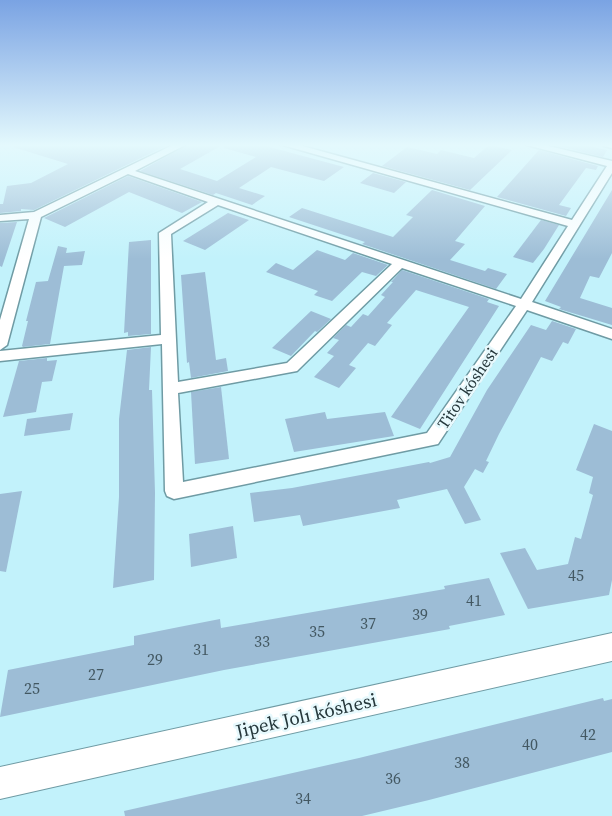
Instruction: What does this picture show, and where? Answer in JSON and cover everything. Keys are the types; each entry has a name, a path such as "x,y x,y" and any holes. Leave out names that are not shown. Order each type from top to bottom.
{"street":[{"path":"0,218 36,215 104,182"},
{"path":"160,182 612,334"},
{"path":"422,182 575,224"},
{"name":"Titov kóshesi","path":"169,388 174,491 432,439 524,304 601,182"},
{"path":"217,201 165,233 169,388 292,368 400,263"},
{"path":"0,345 36,215"},
{"path":"0,356 167,339"},
{"name":"Jipek Jolı kóshesi","path":"0,783 612,647"}],"building":[{"path":"92,182 34,210 21,209 21,211 0,213 0,204 3,204 7,186 31,183"},
{"path":"116,182 145,182 202,202 182,213 129,192 65,227 44,218"},
{"path":"174,182 248,182 239,188 265,196 252,205 216,193 213,195"},
{"path":"361,182 406,182 394,193 360,183"},
{"path":"441,182 478,182 470,190"},
{"path":"510,182 576,182 559,205 571,208 566,216 497,197"},
{"path":"432,190 485,206 455,241 465,244 450,260 485,271 488,268 507,274 496,289 362,244 365,242 289,217 302,208 393,237 413,217 406,215"},
{"path":"612,190 612,253 599,278 590,276 580,298 612,308 612,325 559,309 561,307 545,301"},
{"path":"228,213 249,220 205,250 183,241"},
{"path":"541,220 559,225 544,249 533,263 513,257"},
{"path":"17,222 2,267 0,266 0,223"},
{"path":"151,240 151,334 128,336 128,332 124,333 129,242"},
{"path":"58,246 67,248 66,253 85,251 82,265 64,266 50,344 23,347 28,321 26,321 36,282 48,281"},
{"path":"317,250 345,260 353,253 388,265 376,276 362,272 332,301 314,295 318,291 266,272 276,263 293,270"},
{"path":"402,270 489,299 487,302 499,306 420,429 391,417 469,307 416,290 387,323 392,325 375,346 368,343 349,365 356,368 339,388 314,377 334,356 327,353 339,340 333,338 346,325 351,327 363,314 368,316 385,297 381,295"},
{"path":"205,272 216,360 226,358 228,371 191,378 189,362 187,363 181,275"},
{"path":"311,311 331,319 317,332 315,331 291,356 272,348"},
{"path":"552,321 576,329 568,344 563,342 552,361 541,357 499,434 486,461 489,462 483,473 475,469 464,487 481,520 465,524 447,489 397,500 400,508 303,526 300,515 254,522 250,493 292,488 430,463 450,457 487,390 531,325 546,330"},
{"path":"151,347 149,390 152,390 155,493 154,580 113,588 119,497 119,419 127,350"},
{"path":"47,358 47,361 57,360 52,381 42,382 36,412 3,417 19,361"},
{"path":"221,387 229,459 195,464 191,392"},
{"path":"325,412 327,419 385,412 394,436 294,452 285,419"},
{"path":"73,413 70,430 24,436 27,419"},
{"path":"594,424 612,431 612,580 609,595 528,609 500,553 525,548 537,570 568,564 575,537 581,539 593,495 589,493 593,477 576,470"},
{"path":"22,491 6,572 0,571 0,494"},
{"path":"233,526 237,558 191,567 189,534"},
{"path":"489,578 505,615 449,626 450,629 224,670 0,717 8,670 134,645 134,636 220,619 221,628 445,589 444,586"},
{"path":"603,698 604,701 612,699 612,752 429,800 362,816 125,816 124,811 359,758"}]}
